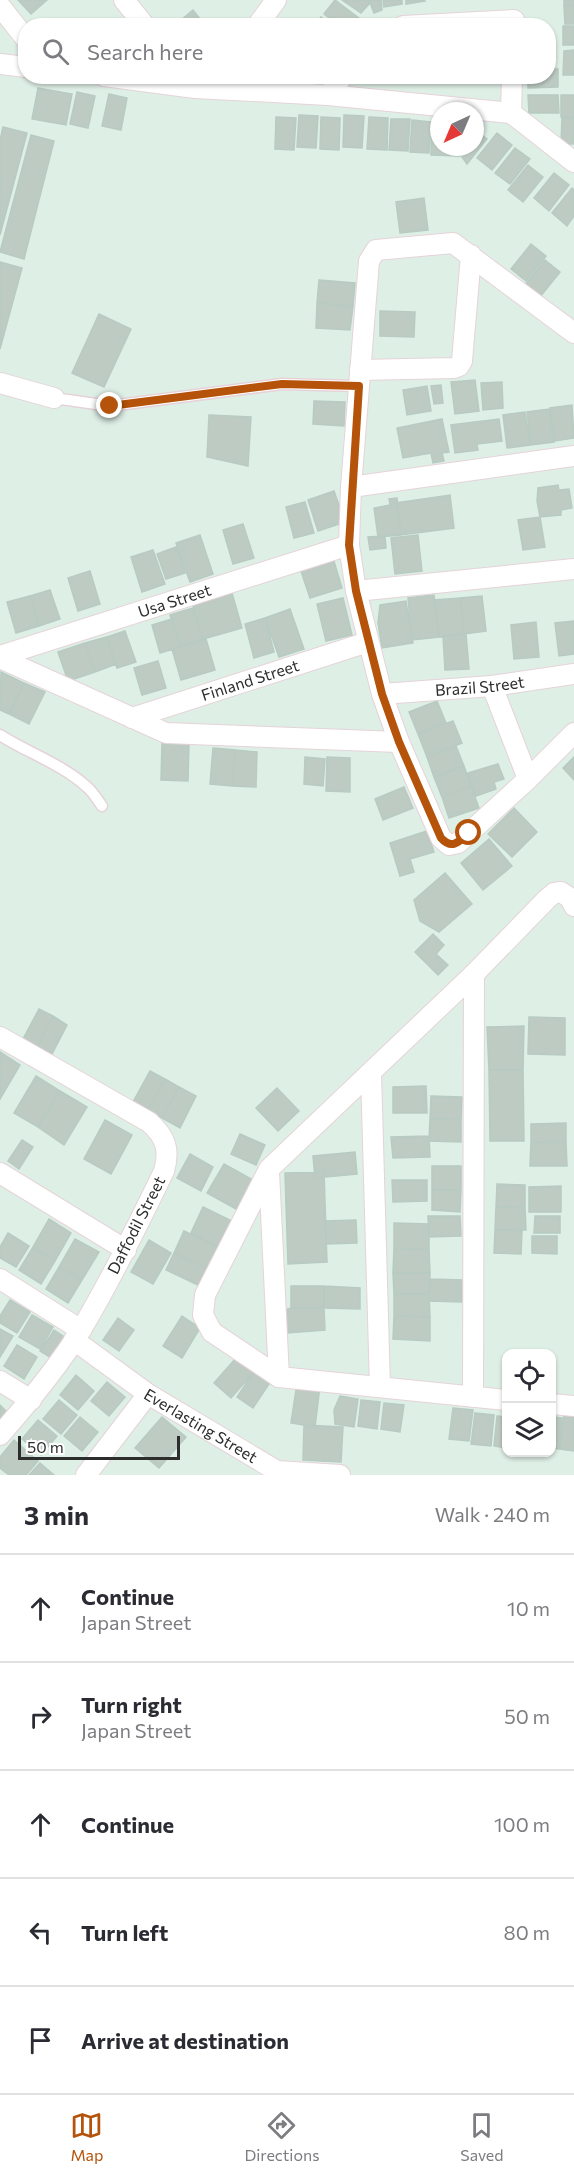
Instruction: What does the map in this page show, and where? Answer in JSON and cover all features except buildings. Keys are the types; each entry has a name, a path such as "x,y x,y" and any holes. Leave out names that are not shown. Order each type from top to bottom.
{"street":[{"path":"124,0 139,18"},
{"path":"0,6 18,29"},
{"path":"0,63 18,65"},
{"path":"213,84 511,112 574,162"},
{"path":"328,95 337,84"},
{"path":"511,112 512,84"},
{"path":"574,333 453,243 376,250 369,261 351,487 349,545 356,591 382,694 399,742 441,838 449,845 458,843 574,733"},
{"path":"360,378 459,366 462,361 471,255"},
{"path":"0,383 54,398"},
{"path":"351,487 574,456"},
{"name":"Usa Street","path":"0,657 349,545"},
{"path":"356,591 574,569"},
{"name":"Finland Street","path":"132,718 368,642"},
{"path":"0,657 166,733 399,742"},
{"name":"Brazil Street","path":"382,694 492,686 574,674"},
{"path":"492,686 528,779"},
{"path":"502,1400 279,1377 212,1332 203,1315 205,1295 269,1169 474,974 554,893 561,892 570,898 574,906"},
{"path":"473,1397 474,974"},
{"name":"Daffodil Street","path":"0,1037 149,1122 160,1131 166,1144 167,1158 164,1171 126,1250 77,1335 31,1400 0,1435"},
{"path":"371,1073 380,1387"},
{"path":"269,1169 279,1377"},
{"path":"0,1173 126,1250"},
{"name":"Everlasting Street","path":"0,1280 77,1335 148,1394 277,1471 340,1475"},
{"path":"0,1381 31,1400"},
{"path":"86,1475 148,1394"},
{"path":"556,1404 574,1406"}],"lane":[{"path":"54,398 110,406 282,384 360,378"},
{"path":"0,735 68,772 89,788 102,806"}],"route":[{"path":"110,406 282,384 359,386 349,545 356,591 368,642 382,694 399,742 441,838 449,845 453,845 469,833"}]}
